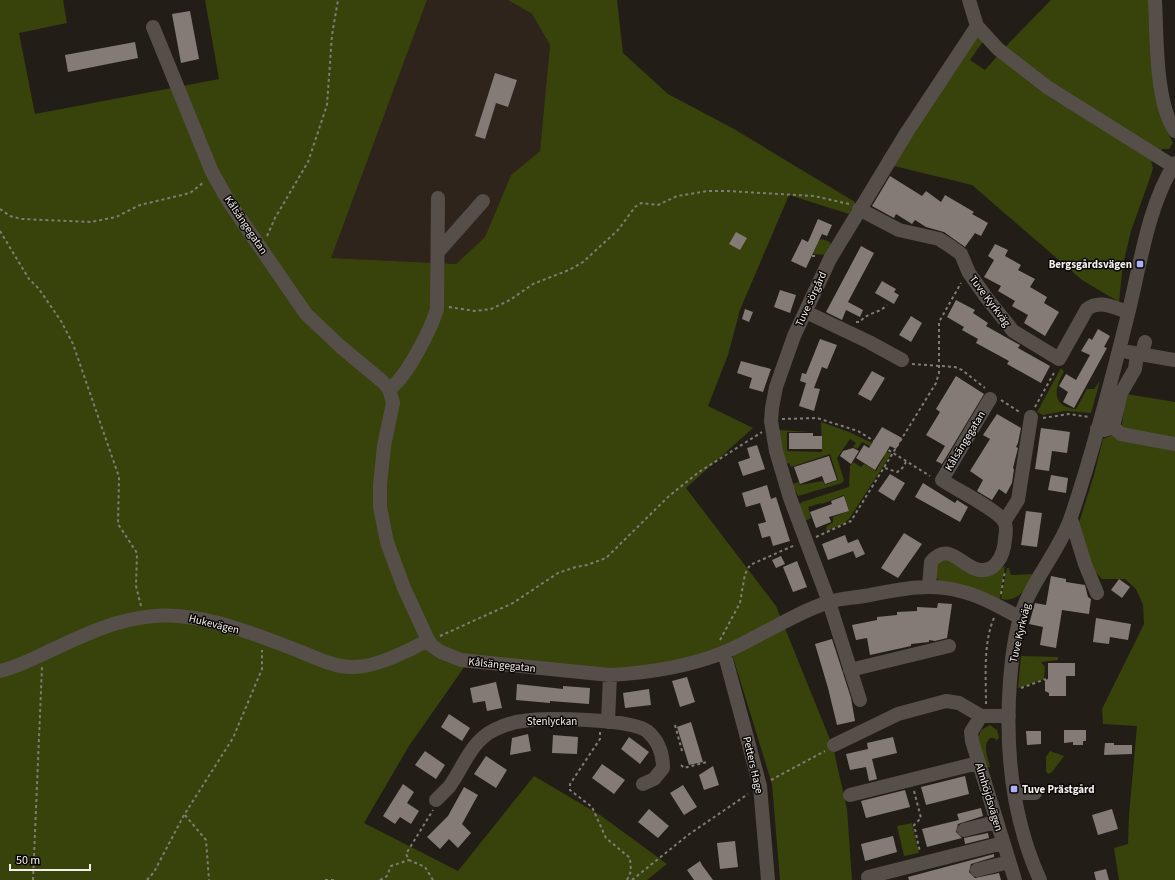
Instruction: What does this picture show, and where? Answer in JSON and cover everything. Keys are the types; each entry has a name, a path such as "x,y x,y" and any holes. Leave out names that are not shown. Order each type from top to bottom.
{"street":[{"path":"969,0 977,26 998,49 1047,87 1174,164"},
{"path":"1155,0 1163,97 1167,115 1175,130"},
{"name":"Tuve sörgård","path":"829,602 805,542 776,454 771,424 776,387 794,336 830,259 858,209 977,26"},
{"name":"Kålsängegatan","path":"153,27 216,178 229,202 260,244 283,282 306,314 341,348 389,388 392,403 384,446 380,484 380,507 387,542 404,588 432,646 441,652 461,660 610,675 634,674 686,663 721,653 829,602 929,586 961,591 1021,618"},
{"name":"Tuve Kyrkväg","path":"1040,880 1032,862 1014,789 1008,754 1010,680 1021,618 1029,594 1071,519 1118,350 1152,214 1174,164"},
{"path":"389,388 396,385 417,352 433,322 437,309 438,198"},
{"path":"438,258 483,200"},
{"name":"Tuve Kyrkväg","path":"858,209 899,230 939,240 961,254 969,272 999,315 1013,331 1059,359"},
{"path":"1059,359 1086,309 1099,304 1128,312"},
{"path":"806,312 869,342 902,360"},
{"path":"1118,350 1141,350 1175,360"},
{"path":"1112,427 1121,393 1135,369 1141,350"},
{"name":"Kålsängegatan","path":"990,399 942,480 992,511 1004,522"},
{"path":"929,586 931,562 940,554 950,554 974,568 983,570 997,564 1003,555 1006,530 1004,522 1018,500 1031,417"},
{"path":"1097,429 1104,430 1112,427"},
{"path":"1112,427 1121,434 1175,444"},
{"path":"1071,519 1085,564 1097,593"},
{"path":"829,602 860,700"},
{"name":"Hukevägen","path":"0,671 42,655 96,630 117,623 143,618 177,616 200,619 263,637 341,666 355,667 371,664 415,648 428,640"},
{"path":"850,670 949,646"},
{"name":"Petters Hage","path":"721,653 760,786 768,880"},
{"path":"604,721 610,675"},
{"path":"834,745 898,714 946,701 960,703 981,716 1009,716"},
{"name":"Almhöjdsvägen","path":"981,716 971,732 972,742 1015,880"},
{"name":"Stenlyckan","path":"436,800 449,786 473,748 480,740 494,730 523,721 553,719 604,721 636,726 646,730 656,740 661,749 663,768 654,779 643,784"},
{"path":"850,796 978,763"},
{"path":"1014,789 1023,793 1035,793"},
{"path":"964,830 996,822"},
{"path":"868,877 1003,843"},
{"path":"977,870 1009,862"}],"path":[{"path":"260,244 265,240 275,218 308,162 327,105 332,35 338,0"},
{"path":"0,209 10,216 22,219 91,222 116,216 140,205 190,193 205,182 216,178"},
{"path":"437,309 446,307 475,311 491,309 510,300 533,284 569,270 583,262 618,230 635,207 641,203 658,205 677,196 708,191 727,191 814,196 848,204 858,209"},
{"path":"0,231 29,279 39,289 61,321 73,344 119,477 118,524 137,553 136,586 140,596 143,618"},
{"path":"721,653 718,643 737,610 745,574 750,565 851,521 936,383 939,373 939,322 952,297 969,272"},
{"path":"853,321 860,322 865,316 883,309 887,305"},
{"path":"1031,417 1040,395 1060,363 1059,359"},
{"path":"428,640 514,603 558,573 606,558 669,496 699,472 771,424 809,417 824,420 858,431 906,462 934,478 942,480"},
{"path":"885,468 892,472 897,472 901,470 906,462"},
{"path":"1004,582 1006,567"},
{"path":"981,716 986,707 988,642 992,622 999,607"},
{"path":"147,880 154,872 184,815 233,738 262,669 263,637"},
{"path":"33,880 42,655"},
{"path":"1017,689 1046,679"},
{"path":"604,721 600,739 570,784 570,790 592,807 606,838 630,858 631,871 627,880"},
{"path":"675,725 682,751"},
{"path":"632,880 688,836 760,786 834,745"},
{"path":"681,765 684,768 707,762"},
{"path":"912,780 920,818 914,825 923,863"},
{"path":"433,880 425,867 409,860 406,854 432,814 436,800"},
{"path":"184,815 206,840 209,880"},
{"path":"380,880 387,876 391,866 409,860"},
{"path":"325,880 336,880"}],"shaded area":[{"path":"427,0 508,0 532,14 550,45 540,151 511,175 485,237 456,264 330,258"}],"green space":[{"path":"0,0 63,0 67,23 19,33 35,114 219,79 205,0 427,0 331,258 456,264 485,237 511,175 540,151 550,45 532,14 508,0 617,0 623,53 668,94 734,129 855,202 849,214 789,195 740,310 728,355 708,406 753,428 686,488 776,606 833,747 847,809 852,880 780,880 772,784 729,644 675,662 615,669 472,656 409,746 364,823 458,871 534,776 600,815 667,864 647,880 0,880"},
{"path":"1051,0 1151,0 1157,101 1162,121 1173,143 1169,149 1163,149 1150,156 1153,168 1131,231 1123,264 1119,302 1082,280 972,185 890,165 882,159 969,29 984,40 970,60 985,70"},
{"path":"822,239 830,242 831,246 826,255 813,254 817,245 814,243"},
{"path":"1061,368 1064,372 1058,384 1057,396 1062,405 1068,407 1076,409 1087,389 1094,389 1100,381 1091,413 1065,411 1043,415 1037,412"},
{"path":"1126,394 1175,402 1175,880 1119,880 1114,848 1128,844 1129,815 1137,726 1103,724 1102,709 1144,624 1143,605 1136,589 1125,579 1102,579 1089,565 1076,532 1094,475 1103,439 1121,431"},
{"path":"821,422 849,432 872,443 870,446 862,442 857,449 853,447 856,443 850,439 837,458 844,480 842,483 798,496 792,484 799,482 800,485 823,481 825,485 838,480 830,454 791,467 789,463 786,464 780,445 779,430 811,432 787,432 787,451 822,452"},
{"path":"876,445 891,454 849,519 843,524 827,531 826,529 827,526 833,522 833,517 849,511 844,495 822,504 808,507 811,518 805,521 799,505 802,502 849,487 850,466 853,462 861,467 864,464 876,471 884,457 872,449"},
{"path":"940,559 997,571 1005,566 1000,599 940,582 936,578 933,569"},
{"path":"1007,568 1009,568 1011,575 1035,574 1022,593 1013,599 1008,600 1001,599"},
{"path":"1021,656 1058,657 1058,660 1041,662 1045,667 1044,679 1018,688"},
{"path":"990,725 997,730 999,738 996,741 995,738 990,738 986,744 986,752 990,767 984,768 977,741 981,730"},
{"path":"1050,751 1064,756 1052,772 1048,774 1046,771 1046,757"},
{"path":"912,823 919,853 904,856 897,826"}],"building":[{"path":"190,11 199,59 181,63 172,14"},
{"path":"135,42 138,58 68,72 65,55"},
{"path":"495,73 517,80 508,107 496,103 485,139 475,136"},
{"path":"890,176 922,196 926,191 941,202 945,195 974,212 972,214 988,223 981,236 975,233 965,247 944,232 926,227 915,220 912,224 896,214 894,218 872,206"},
{"path":"818,219 832,225 827,236 822,234 806,268 791,261 802,239 808,242"},
{"path":"736,232 747,238 740,250 729,244"},
{"path":"995,244 1008,250 1005,256 1021,265 1018,270 1035,279 1030,287 1047,297 1044,303 1059,312 1045,336 1024,323 1028,315 1012,306 1015,301 998,291 1001,286 984,277 994,260 988,256"},
{"path":"861,246 874,253 848,302 863,310 860,317 846,310 842,320 826,312"},
{"path":"882,281 896,289 894,292 899,295 894,304 875,293"},
{"path":"780,290 796,295 790,313 774,307"},
{"path":"956,300 975,310 973,313 988,323 986,326 1020,345 1018,348 1050,366 1041,383 1007,364 1009,361 976,343 978,339 962,330 964,327 947,317"},
{"path":"745,309 753,312 749,322 742,319"},
{"path":"911,316 922,323 911,342 899,335"},
{"path":"1098,329 1110,336 1104,347 1107,348 1074,408 1063,402 1068,392 1059,386 1066,374 1076,380 1090,355 1081,351 1089,338 1092,340"},
{"path":"820,339 837,345 827,369 822,367 814,388 820,389 814,411 799,406 806,383 800,381 802,373 806,374"},
{"path":"741,361 771,369 763,392 749,388 752,378 737,373"},
{"path":"872,371 885,378 871,401 858,394"},
{"path":"956,376 984,394 942,464 936,461 945,446 926,435 940,412 936,409"},
{"path":"997,414 1021,428 1016,447 1018,448 1013,468 1012,483 1006,494 999,489 992,500 977,491 983,480 970,471 990,439 983,435"},
{"path":"882,427 902,438 896,449 890,446 875,470 856,458 864,445 869,448"},
{"path":"1041,428 1070,432 1067,453 1052,451 1049,471 1035,469"},
{"path":"789,433 813,433 813,436 822,436 822,449 789,449"},
{"path":"757,445 765,469 743,476 738,462 750,458 747,448"},
{"path":"853,448 859,451 851,464 840,456 843,451"},
{"path":"829,456 837,480 825,484 822,476 800,484 794,467"},
{"path":"890,474 905,483 894,501 878,491"},
{"path":"1051,475 1068,478 1066,493 1048,490"},
{"path":"923,483 955,503 957,500 968,507 960,522 915,497"},
{"path":"767,485 771,499 776,497 790,541 773,546 770,536 762,538 758,524 766,522 760,503 746,507 742,493"},
{"path":"844,496 849,511 829,517 831,522 816,528 810,512 832,504 831,501"},
{"path":"1026,511 1042,513 1037,547 1021,545"},
{"path":"904,533 922,544 898,578 881,568"},
{"path":"845,535 848,543 858,539 865,554 856,558 853,551 828,560 822,544"},
{"path":"781,556 785,564 776,568 772,560"},
{"path":"797,561 807,587 793,592 783,567"},
{"path":"1051,576 1066,579 1066,582 1085,585 1088,597 1091,599 1089,614 1062,610 1056,648 1040,645 1043,627 1029,624 1035,603 1046,605"},
{"path":"1119,579 1130,587 1122,598 1111,590"},
{"path":"938,603 952,604 947,638 935,641 929,640 929,642 911,644 911,646 870,655 867,638 856,640 852,625 877,620 877,617 897,615 897,612 917,611 917,607 937,608"},
{"path":"1096,618 1131,624 1128,640 1110,637 1109,644 1093,642"},
{"path":"832,639 851,698 855,721 837,725 815,644"},
{"path":"1048,663 1075,663 1075,676 1066,676 1066,696 1049,696 1049,693 1045,691 1045,680 1048,679"},
{"path":"687,677 695,702 680,707 672,681"},
{"path":"496,682 502,708 487,711 485,701 473,703 470,688"},
{"path":"517,684 563,689 563,686 590,688 589,704 516,700"},
{"path":"649,689 651,705 625,708 623,693"},
{"path":"449,714 470,728 462,741 441,727"},
{"path":"691,722 703,762 689,765 677,727"},
{"path":"1064,730 1086,730 1086,741 1083,741 1083,745 1073,745 1073,742 1064,743"},
{"path":"1026,731 1041,731 1041,744 1027,745"},
{"path":"528,734 531,751 510,755 512,738"},
{"path":"553,735 578,737 577,754 552,753"},
{"path":"629,737 649,752 640,764 621,749"},
{"path":"893,737 897,753 872,759 877,779 869,781 866,767 850,770 846,754 868,749 867,743"},
{"path":"1105,743 1114,743 1114,745 1132,745 1132,754 1104,755"},
{"path":"425,751 445,765 436,779 415,765"},
{"path":"486,756 507,770 496,788 474,774"},
{"path":"602,764 625,780 614,794 592,778"},
{"path":"713,766 719,785 704,790 699,775"},
{"path":"965,776 969,794 926,805 921,787"},
{"path":"403,784 414,792 407,803 419,811 411,824 400,817 395,824 383,816"},
{"path":"683,785 697,807 684,815 670,793"},
{"path":"464,787 478,795 462,824 471,833 458,848 449,839 440,849 427,837 448,816"},
{"path":"905,790 910,807 866,818 861,801"},
{"path":"981,808 983,816 958,824 956,832 962,838 927,847 922,829 959,820 957,814"},
{"path":"649,809 669,826 658,838 638,822"},
{"path":"1112,809 1118,829 1098,835 1092,815"},
{"path":"988,833 989,838 965,844 964,838"},
{"path":"893,836 897,852 865,861 861,844"},
{"path":"735,841 738,867 720,869 717,843"},
{"path":"994,854 994,857 971,864 969,872 975,878 999,873 1001,880 909,880 908,877"},
{"path":"700,861 713,880 694,880 687,870"},
{"path":"1106,869 1109,880 1096,880 1094,872"}],"place":[{"name":"Bergsgårdsvägen","path":"1140,264"},
{"name":"Tuve Prästgård","path":"1014,789"}]}
